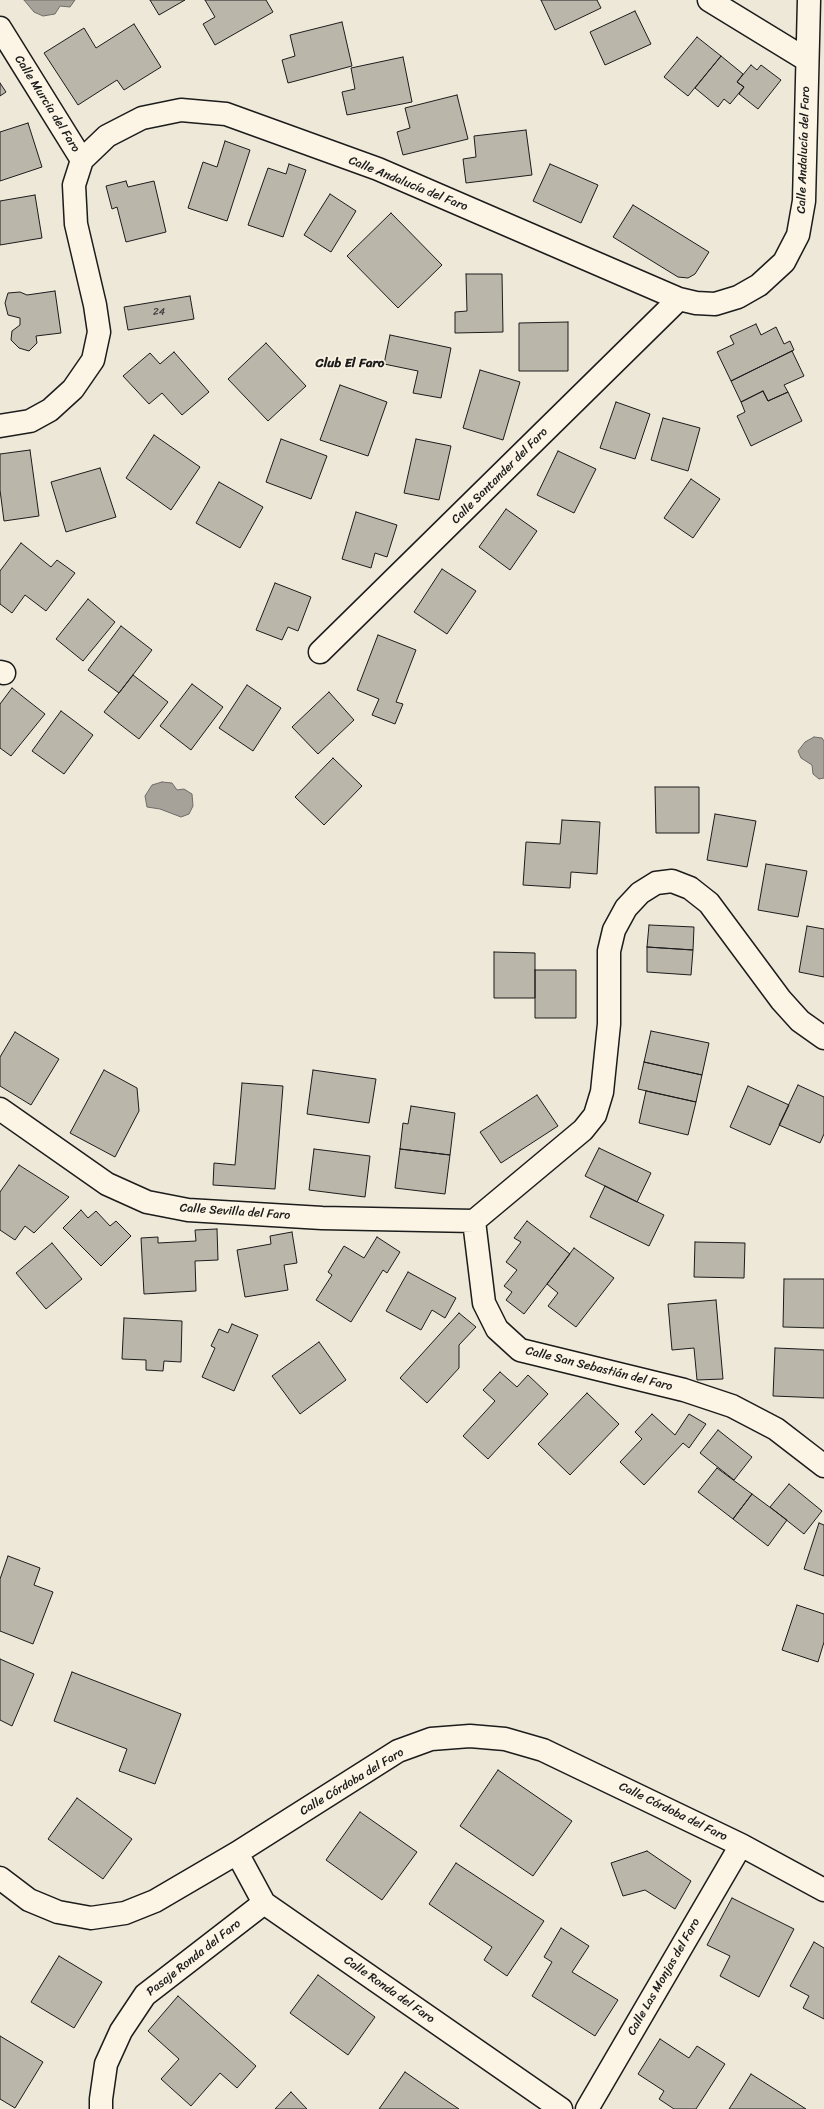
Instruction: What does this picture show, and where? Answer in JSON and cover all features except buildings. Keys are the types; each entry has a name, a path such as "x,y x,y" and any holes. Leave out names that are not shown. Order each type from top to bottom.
{"street":[{"path":"709,0 807,60"},
{"name":"Calle Andalucía del Faro","path":"0,426 30,421 50,410 73,389 93,360 99,332 95,305 76,224 74,185 82,160 108,136 142,118 181,110 226,114 378,170 679,299 696,303 715,304 738,297 759,285 784,262 798,235 804,201 809,0"},
{"name":"Calle Murcia del Faro","path":"0,28 82,160"},
{"name":"Calle Santander del Faro","path":"320,652 679,299"},
{"path":"474,1221 583,1130 595,1115 602,1092 609,1024 609,952 614,930 631,903 640,893 656,883 672,881 690,888 709,903 781,1000 800,1021 824,1038"},
{"name":"Calle Sevilla del Faro","path":"0,1109 107,1184 147,1202 188,1210 322,1218 474,1221"},
{"name":"Calle San Sebastián del Faro","path":"474,1221 484,1303 497,1329 520,1350 684,1390 732,1406 776,1429 824,1466"},
{"name":"Calle Córdoba del Faro","path":"0,1878 29,1900 58,1912 91,1918 125,1913 155,1901 237,1853 398,1751 431,1739 470,1736 505,1739 543,1750 741,1845 824,1890"},
{"name":"Calle Las Monjas del Faro","path":"587,2109 741,1845"},
{"name":"Calle Ronda del Faro","path":"237,1853 264,1903 561,2109"},
{"name":"Pasaje Ronda del Faro","path":"102,2109 100,2099 106,2064 120,2031 146,1995 264,1903"}],"shaded area":[{"path":"24,0 75,0 70,7 60,6 55,14 43,16 34,12"},
{"path":"814,737 822,738 824,741 824,778 819,779 813,774 812,765 801,758 798,751 805,742"},
{"path":"162,782 172,783 177,790 184,789 192,794 193,806 189,814 181,817 160,809 147,807 145,796 152,785"}],"district":[{"name":"Club El Faro","path":"350,364"}]}
